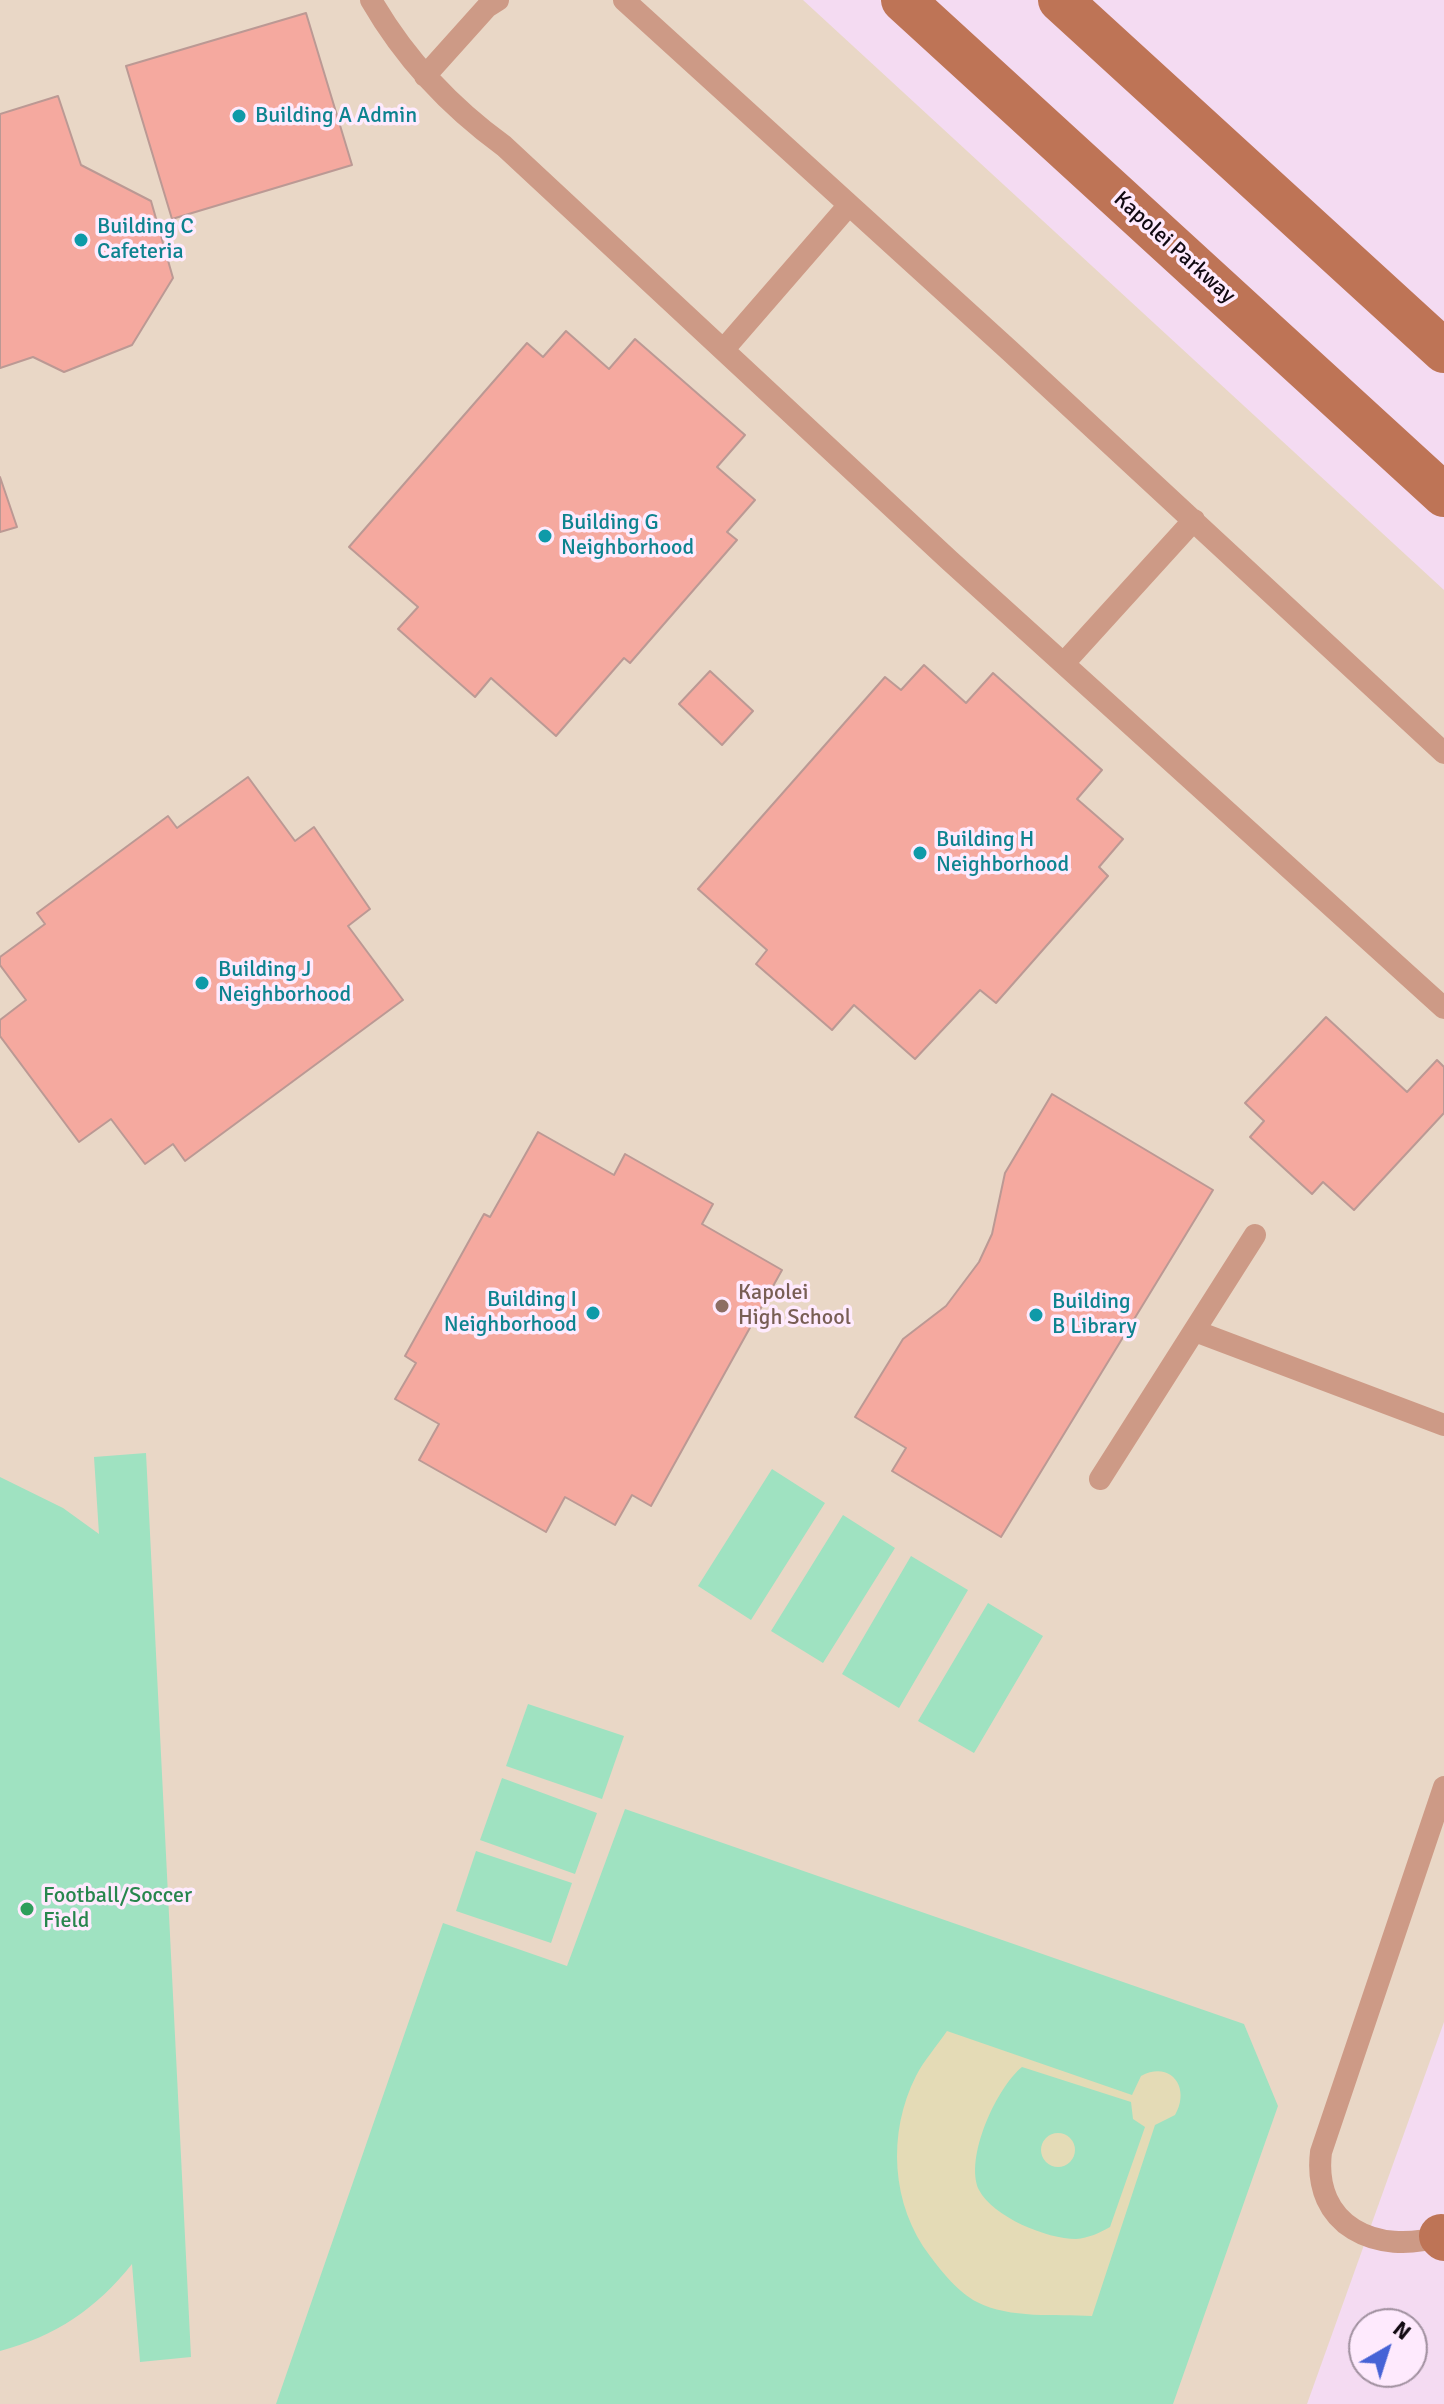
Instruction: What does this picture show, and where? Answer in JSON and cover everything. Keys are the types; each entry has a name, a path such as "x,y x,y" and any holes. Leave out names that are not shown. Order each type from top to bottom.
{"main road":[{"name":"Kapolei Parkway","path":"903,0 1444,495"},
{"path":"1060,0 1444,351"}],"lane":[{"path":"371,0 425,76 1444,1008"},
{"path":"624,0 1194,520 1444,753"},
{"path":"425,76 491,2"},
{"path":"724,349 849,205"},
{"path":"1064,663 1194,520"},
{"path":"1100,1479 1255,1235"},
{"path":"1195,1331 1444,1425"},
{"path":"1443,2238 1403,2244 1360,2233 1336,2215 1321,2189 1319,2170 1321,2152 1444,1787"}],"shaded area":[{"name":"Kapolei High School","path":"0,0 803,0 1444,590 1444,2022 1307,2404 0,2404"}],"green space":[{"path":"146,1453 191,2357 140,2362 132,2264 104,2294 74,2319 39,2337 0,2351 0,1477 63,1508 99,1534 94,1457"},
{"path":"772,1469 825,1503 751,1620 698,1586"},
{"path":"843,1515 895,1548 823,1663 771,1631"},
{"path":"911,1556 968,1590 899,1708 842,1674"},
{"path":"988,1603 1043,1636 974,1753 918,1721"},
{"path":"528,1704 624,1736 602,1799 506,1766"},
{"path":"502,1778 597,1813 575,1874 480,1840"},
{"path":"625,1809 1244,2024 1278,2106 1173,2404 276,2404 443,1923 567,1966"},
{"path":"476,1851 572,1883 551,1943 456,1911"}],"sand":[{"path":"947,2031 1132,2095 1141,2076 1161,2072 1175,2079 1181,2095 1179,2105 1175,2115 1155,2125 1092,2316 1018,2313 977,2302 945,2275 917,2236 901,2192 897,2145 900,2121 916,2076","holes":["1022,2067 1131,2102 1133,2119 1145,2127 1110,2227 1076,2239 1036,2231 996,2209 979,2190 976,2176 979,2142 993,2106"]},
{"path":"1058,2133 1070,2138 1075,2150 1070,2162 1058,2167 1046,2162 1041,2150 1046,2138"}],"building":[{"name":"Building A Admin","path":"306,13 352,165 172,219 126,66"},
{"name":"Building C Cafeteria","path":"58,96 81,165 151,201 173,278 132,345 64,372 33,357 0,368 0,114"},
{"name":"Building G Neighborhood","path":"566,331 609,369 635,339 745,435 717,467 755,500 727,532 737,540 630,663 624,658 556,736 491,678 475,697 398,629 418,607 349,547 527,343 543,357"},
{"path":"0,477 17,527 0,532"},
{"name":"Building H Neighborhood","path":"924,665 966,703 993,673 1102,770 1077,799 1123,839 1099,867 1108,876 996,1003 980,990 915,1059 854,1005 832,1030 756,964 767,950 698,889 885,677 901,690"},
{"path":"710,671 753,711 722,745 679,704"},
{"name":"Building J Neighborhood","path":"248,777 295,841 314,827 370,909 348,926 403,1000 185,1161 173,1144 145,1164 111,1119 79,1142 0,1036 0,1020 26,1000 0,965 0,957 45,924 37,913 168,816 177,828"},
{"path":"1326,1017 1407,1092 1437,1060 1444,1067 1444,1113 1354,1210 1323,1182 1312,1194 1250,1137 1264,1121 1245,1103"},
{"name":"Building B Library","path":"1052,1094 1213,1190 1001,1537 892,1471 906,1448 855,1417 903,1339 946,1306 979,1262 992,1234 1005,1173"},
{"name":"Building I Neighborhood","path":"538,1132 614,1175 625,1154 713,1204 702,1224 782,1270 651,1506 632,1495 615,1525 565,1497 546,1532 419,1460 439,1424 395,1399 416,1363 405,1356 484,1214 490,1217"}],"place":[{"name":"Building A Admin","path":"239,116"},
{"name":"Building C Cafeteria","path":"81,240"},
{"name":"Building G Neighborhood","path":"545,536"},
{"name":"Building H Neighborhood","path":"920,853"},
{"name":"Building J Neighborhood","path":"202,983"},
{"name":"Kapolei High School","path":"722,1306"},
{"name":"Building I Neighborhood","path":"593,1313"},
{"name":"Building B Library","path":"1036,1315"},
{"name":"Football/Soccer Field","path":"27,1909"}]}
